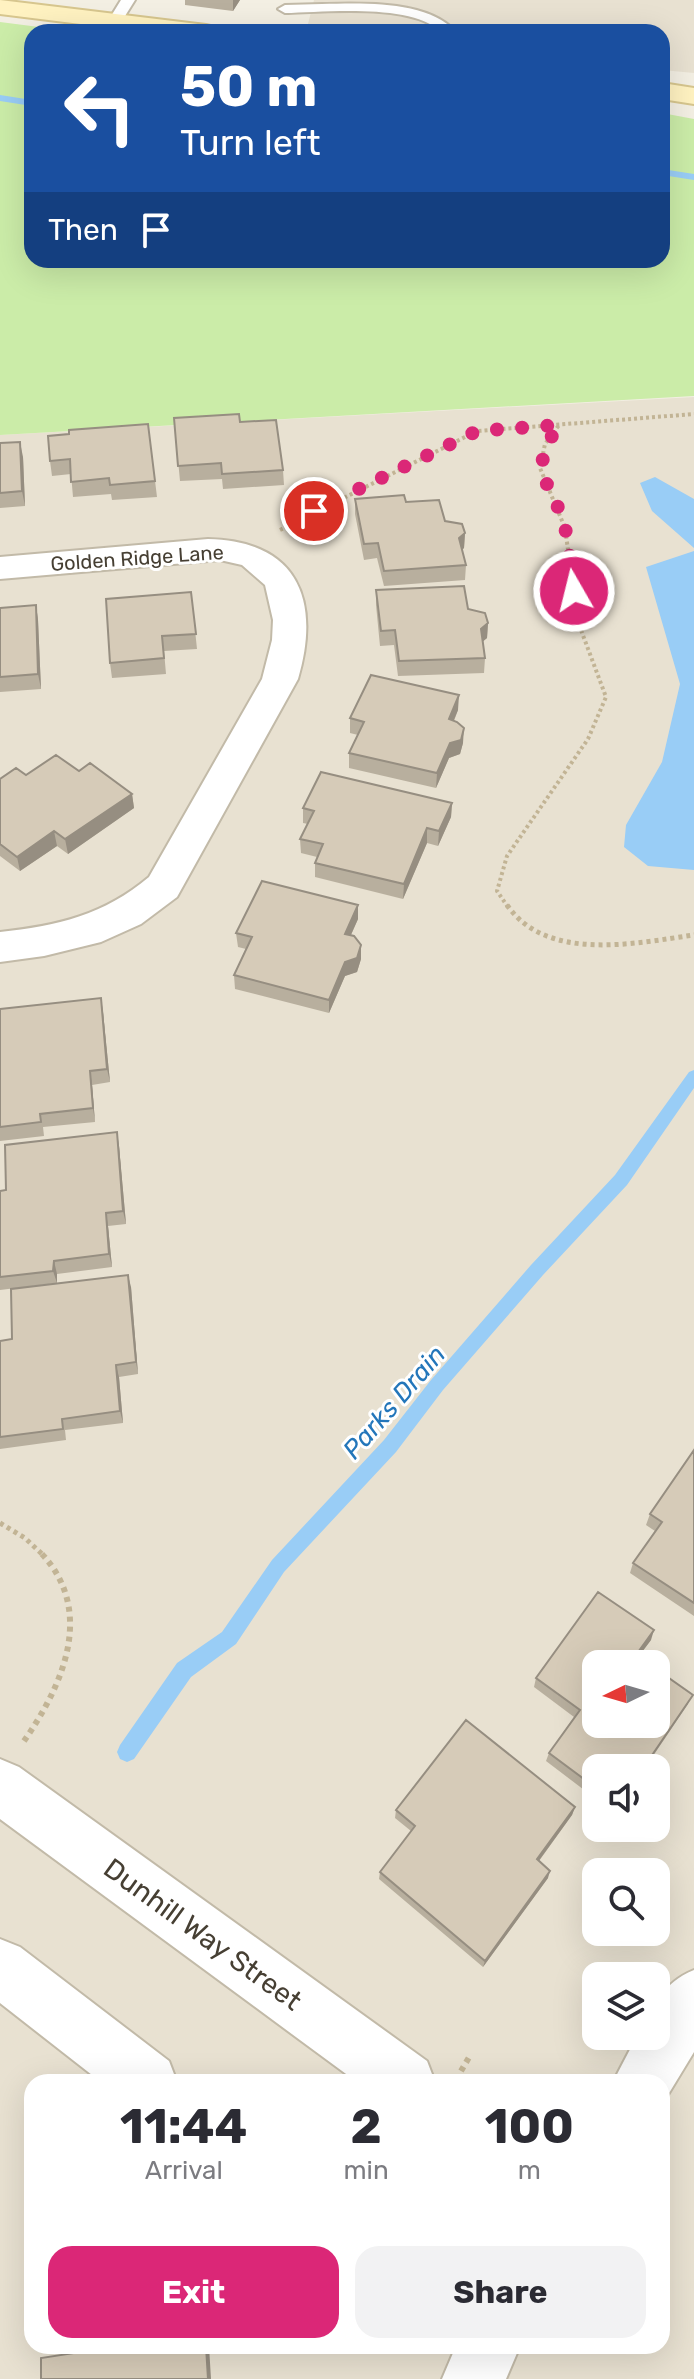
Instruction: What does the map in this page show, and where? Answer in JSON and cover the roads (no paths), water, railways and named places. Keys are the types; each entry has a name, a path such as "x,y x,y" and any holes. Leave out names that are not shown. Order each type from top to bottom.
{"main road":[{"path":"0,7 122,11 174,24"},
{"path":"670,92 694,96"}],"street":[{"name":"Golden Ridge Lane","path":"0,568 214,550 234,551 259,562 280,582 290,603 292,628 289,654 280,679 168,880 144,904 104,927 75,937 0,947"},
{"name":"Dunhill Way Street","path":"11,1764 396,2074"},
{"path":"0,1967 138,2074"},
{"path":"647,2074 694,1999"},
{"path":"474,2379 485,2354"}],"lane":[{"path":"285,10 369,8 422,15 443,24"}],"water":[{"path":"655,477 694,499 694,548 652,511 640,483"},
{"path":"694,551 694,870 648,866 624,847 626,825 662,762 680,684 646,567"}],"waterway":[{"path":"0,98 24,102"},
{"path":"670,173 694,177"},
{"name":"Parks Drain","path":"127,1752 184,1670 229,1638 278,1566 390,1446 437,1385 621,1180 694,1076"}]}
